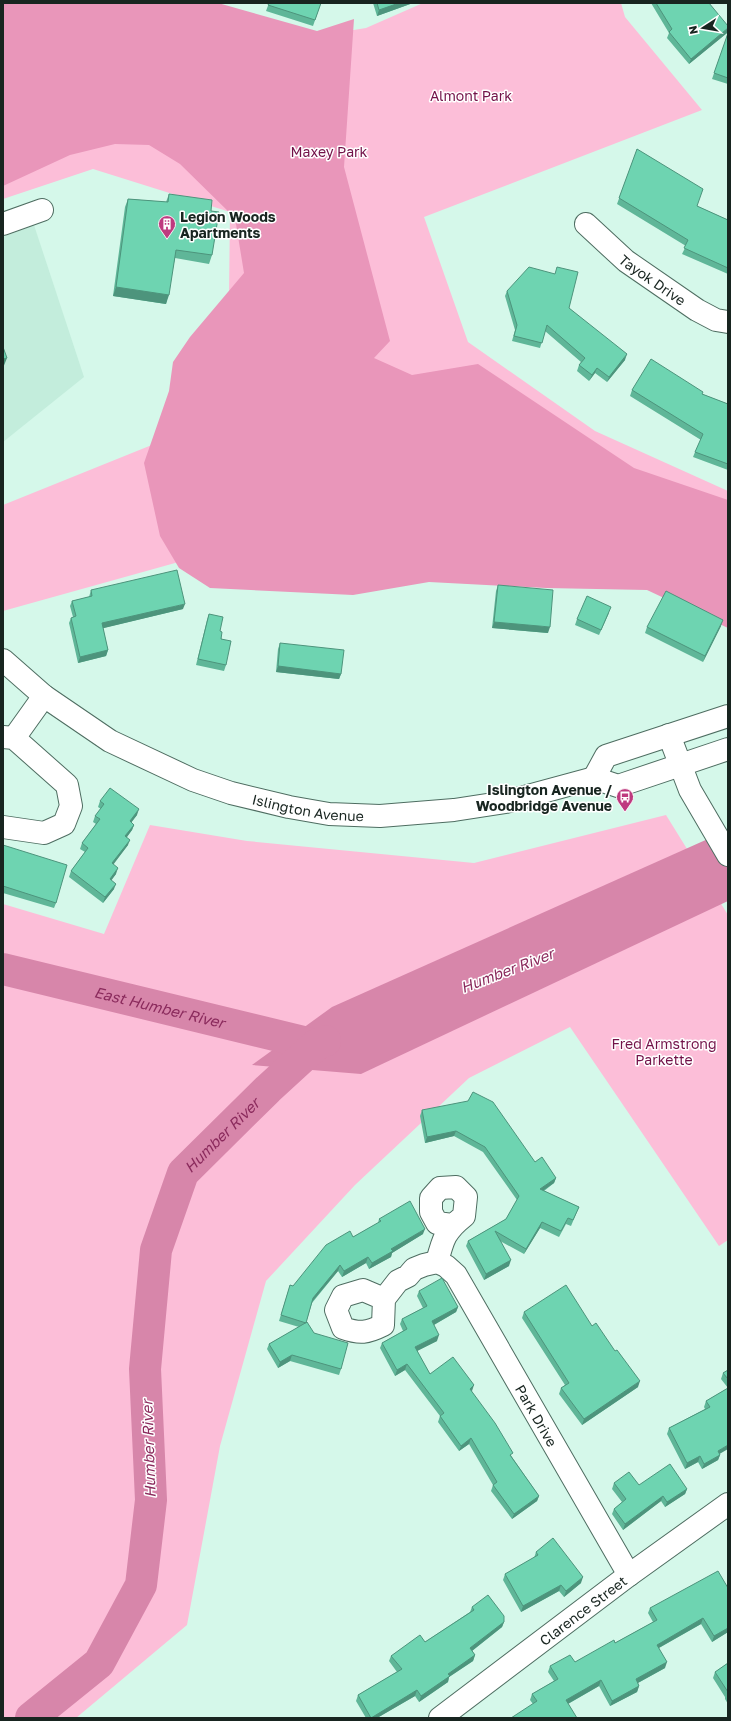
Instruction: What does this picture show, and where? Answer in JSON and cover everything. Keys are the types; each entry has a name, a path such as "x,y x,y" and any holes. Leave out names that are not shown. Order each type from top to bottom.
{"street":[{"path":"3,224 42,210"},
{"name":"Tayok Drive","path":"586,224 626,261 697,310 716,320 728,322"},
{"name":"Islington Avenue","path":"3,660 44,696 110,741 193,780 238,795 289,807 329,814 380,816 454,810 506,802 594,778"},
{"path":"3,827 44,833 64,824 71,806 67,785 9,738 44,696"},
{"path":"728,716 606,756 594,778 618,786 728,749"},
{"path":"669,735 690,790 700,810 728,855"},
{"path":"384,1299 398,1281 424,1265 437,1262 443,1240 452,1225"},
{"name":"Park Drive","path":"437,1262 446,1266 456,1275 629,1575"},
{"name":"Clarence Street","path":"440,1718 629,1575 728,1504"}],"shaded area":[{"path":"34,225 84,377 3,442 3,237"}],"green space":[{"name":"Maxey Park","path":"3,3 323,35 366,28 423,3 621,3 625,17 702,110 424,217 468,342 595,431 728,491 728,594 229,297 230,212 93,169 3,199"},
{"name":"Maxey Park","path":"3,3 218,3 317,31 354,19 344,167 390,341 374,358 412,375 478,364 634,468 728,500 728,628 647,590 546,588 429,582 353,595 210,588 179,568 160,536 144,463 169,391 173,362 190,337 244,273 235,218 180,164 149,145 115,144 70,155 3,186"},
{"path":"189,430 193,558 3,611 3,505"},
{"name":"Fred Armstrong Parkette","path":"666,815 728,915 728,1240 719,1246 570,1027 469,1078 355,1185 266,1281 220,1446 187,1625 76,1718 3,1718 3,904 104,934 150,825 247,841 474,863"}],"water":[{"path":"728,830 728,901 361,1074 252,1065 332,1007"}],"building":[{"path":"269,3 321,3 315,20 268,5"},
{"path":"377,3 399,3 379,10"},
{"path":"656,3 709,3 728,26 728,28 691,59 669,32 672,29"},
{"path":"728,33 728,78 714,73"},
{"path":"637,149 703,189 697,206 728,220 728,268 684,248 688,240 619,198"},
{"name":"Legion Woods Apartments","path":"169,194 212,200 211,211 219,212 212,255 176,250 169,295 116,287 128,199 168,202"},
{"path":"529,267 555,274 557,267 578,272 569,308 627,354 609,377 597,368 592,375 579,365 585,358 547,325 542,343 514,336 517,325 507,291"},
{"path":"3,347 7,358 3,359"},
{"path":"651,359 703,392 702,394 728,404 728,464 695,452 703,434 632,390"},
{"path":"177,570 185,604 102,623 108,650 80,657 71,618 76,616 72,601 92,596 91,590"},
{"path":"498,585 553,590 550,627 494,622"},
{"path":"666,591 723,620 705,656 647,627"},
{"path":"587,596 611,607 601,630 577,619"},
{"path":"209,614 223,617 220,631 222,632 221,639 231,641 226,665 198,659"},
{"path":"280,643 344,650 341,674 278,666"},
{"path":"110,788 139,809 130,821 134,825 125,836 130,840 112,863 118,868 110,879 116,884 105,897 71,871 88,848 82,843 100,819 95,816 104,804 100,801"},
{"path":"3,845 67,865 56,903 3,886"},
{"path":"473,1092 493,1102 535,1162 542,1157 556,1178 540,1189 579,1207 573,1220 568,1218 561,1231 542,1222 526,1249 495,1231 511,1260 486,1274 468,1241 506,1219 519,1196 485,1147 456,1131 427,1137 422,1110 468,1101"},
{"path":"410,1201 425,1229 391,1249 393,1251 372,1263 368,1257 344,1271 340,1265 313,1298 306,1323 281,1315 290,1285 293,1286 326,1245 350,1231 353,1237 381,1221 379,1219"},
{"path":"442,1278 458,1307 432,1321 439,1335 415,1347 430,1374 453,1357 474,1385 470,1389 495,1423 513,1453 510,1455 539,1496 514,1514 493,1485 497,1482 471,1438 461,1446 440,1416 444,1413 407,1364 397,1370 382,1343 407,1329 402,1319 427,1306 419,1291"},
{"path":"566,1285 592,1326 596,1323 615,1351 617,1350 640,1381 584,1419 561,1388 569,1383 524,1312"},
{"path":"307,1322 314,1333 348,1343 341,1369 292,1355 280,1362 269,1344"},
{"path":"728,1370 728,1379 723,1373"},
{"path":"728,1388 728,1445 718,1451 720,1455 704,1464 700,1456 687,1463 669,1428 710,1407 706,1401"},
{"path":"670,1464 687,1489 667,1502 663,1496 625,1524 614,1509 626,1499 614,1483 629,1472 639,1485"},
{"path":"553,1538 583,1577 566,1591 561,1585 523,1606 505,1574 538,1555 536,1552"},
{"path":"718,1571 728,1588 728,1628 714,1636 703,1618 657,1645 667,1662 636,1679 639,1686 612,1701 601,1680 566,1700 577,1718 511,1718 537,1701 532,1694 558,1679 550,1666 570,1655 575,1662 614,1640 615,1643 657,1620 650,1608"},
{"path":"488,1595 504,1616 504,1622 470,1648 475,1655 448,1674 450,1676 421,1696 417,1690 371,1718 358,1695 402,1669 391,1656 420,1635 425,1642 474,1610 472,1607"},
{"path":"728,1663 728,1692 715,1672"}],"waterway":[{"name":"East Humber River","path":"3,969 316,1045"},
{"name":"Humber River","path":"31,1718 99,1663 141,1585 151,1500 145,1369 156,1250 183,1173 268,1089 316,1045 325,1041"}],"place":[{"name":"Legion Woods Apartments","path":"167,239"},
{"name":"Islington Avenue / Woodbridge Avenue","path":"625,812"}],"park label":[{"name":"Almont Park","path":"471,95"}]}
